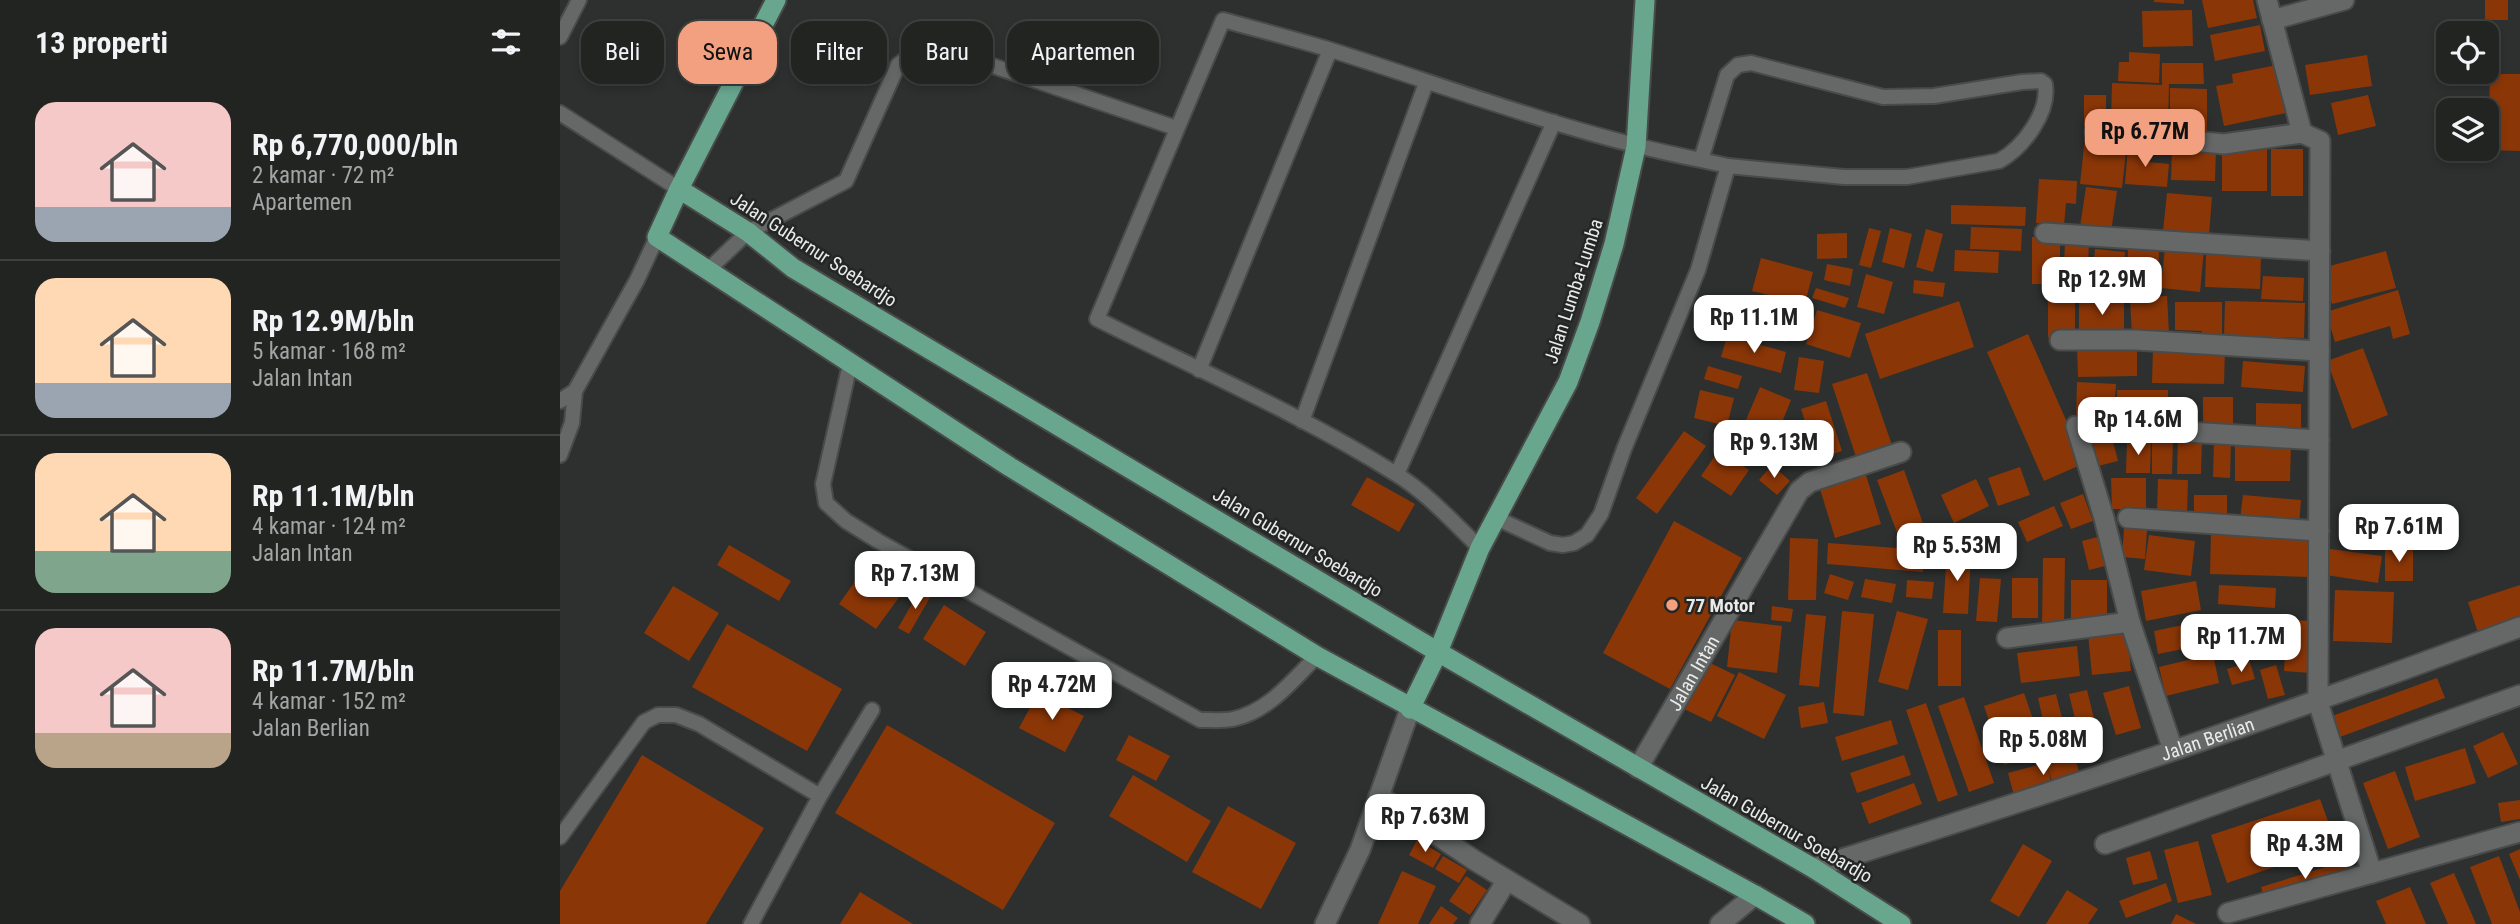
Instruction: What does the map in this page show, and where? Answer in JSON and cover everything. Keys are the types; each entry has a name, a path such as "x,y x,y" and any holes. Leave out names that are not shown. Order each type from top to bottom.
{"highway":[{"path":"776,0 678,190 657,237 1010,467 1317,656 1805,924"},
{"name":"Jalan Lumba-Lumba","path":"1410,709 1438,652 1494,517 1568,382 1590,322 1614,244 1636,147 1646,0"},
{"name":"Jalan Gubernur Soebardjo","path":"678,190 748,232 793,268 1438,652 1813,868 1901,924"}],"street":[{"path":"2267,0 2302,133"},
{"path":"2272,20 2344,0"},
{"path":"2095,132 2224,144 2302,133 2320,141 2318,702 2372,873"},
{"path":"2045,233 2320,251"},
{"path":"2060,340 2136,340 2319,351"},
{"path":"2173,750 2130,622 2083,426 2319,440"},
{"name":"Jalan Intan","path":"1638,768 1799,491 1810,482 1901,452"},
{"path":"2128,518 2319,531"},
{"path":"2007,638 2130,622"},
{"name":"Jalan Berlian","path":"1813,868 1995,811 2318,702 2520,627"},
{"path":"2105,844 2520,695"},
{"path":"1325,924 1360,850 1410,709"},
{"path":"1379,796 1580,924"},
{"path":"2228,914 2520,832"},
{"path":"1480,924 1507,880"},
{"path":"1720,924 1755,895"}],"lane":[{"path":"560,37 579,0"},
{"path":"1480,548 1427,497 1397,474 1302,421 1097,319 1223,20 1330,50 1426,83 1636,147 1728,166 1844,177 1907,177 1999,161 2012,154 2037,120 2045,104 2045,84 2041,81 2022,82 1934,96 1883,97 1767,65 1738,65 1727,75 1701,160"},
{"path":"708,270 748,232 846,181 898,65 914,52 930,47 946,50 1176,128"},
{"path":"1199,370 1330,50"},
{"path":"1302,421 1426,83"},
{"path":"560,113 678,190"},
{"path":"1397,474 1554,122"},
{"path":"1494,517 1550,543 1563,545 1574,543 1587,535 1601,514 1624,449 1698,270 1728,166"},
{"path":"560,455 566,419 575,391 657,237"},
{"path":"850,364 823,484 825,503 846,521 1200,720 1231,720 1258,711 1317,656"},
{"path":"560,401 575,391"},
{"path":"751,924 820,796 872,710"},
{"path":"560,837 643,722 657,715 676,715 699,724 820,796"}],"building":[{"path":"2184,0 2184,4 2154,2"},
{"path":"2202,0 2253,0 2257,18 2208,28"},
{"path":"2485,0 2508,0 2508,20 2485,20"},
{"path":"2192,10 2193,46 2143,47 2142,11"},
{"path":"2260,25 2265,51 2215,61 2210,35"},
{"path":"2129,52 2160,54 2159,83 2118,81 2119,62 2129,62"},
{"path":"2367,55 2372,86 2310,95 2305,65"},
{"path":"2162,63 2203,63 2204,84 2169,84 2168,125 2111,123 2112,83 2162,85"},
{"path":"2277,65 2286,113 2224,126 2216,86 2233,83 2232,74"},
{"path":"2499,74 2520,74 2520,151 2499,150 2499,98 2489,98 2490,84 2499,84"},
{"path":"2170,88 2207,89 2207,133 2170,133"},
{"path":"2084,95 2106,95 2106,126 2084,126"},
{"path":"2368,95 2376,126 2338,135 2331,103"},
{"path":"2085,137 2127,142 2122,188 2080,184"},
{"path":"2128,146 2149,148 2148,162 2169,164 2167,187 2125,184"},
{"path":"2172,148 2216,149 2215,181 2171,180"},
{"path":"2267,149 2267,191 2222,191 2222,150"},
{"path":"2271,149 2303,149 2303,196 2271,196"},
{"path":"2039,179 2077,181 2076,204 2066,203 2064,225 2036,223"},
{"path":"2086,187 2117,191 2111,232 2080,227"},
{"path":"2167,193 2212,197 2209,235 2163,231"},
{"path":"1951,205 2026,207 2025,226 1951,224"},
{"path":"1971,227 2022,229 2021,251 1970,249"},
{"path":"1869,228 1881,231 1871,268 1859,265"},
{"path":"1890,228 1912,234 1904,268 1882,262"},
{"path":"1926,229 1943,234 1933,272 1916,267"},
{"path":"1847,233 1847,258 1817,259 1817,234"},
{"path":"2032,237 2060,237 2060,284 2032,284"},
{"path":"2065,242 2089,242 2087,288 2063,288"},
{"path":"2128,246 2159,247 2158,292 2127,291"},
{"path":"2165,246 2204,250 2200,292 2161,288"},
{"path":"2095,249 2125,252 2123,281 2113,280 2112,290 2091,288"},
{"path":"1955,250 1999,252 1998,273 1954,271"},
{"path":"2386,251 2396,288 2332,304 2322,268"},
{"path":"2206,254 2261,256 2260,289 2205,287"},
{"path":"1761,258 1813,272 1805,304 1752,291"},
{"path":"1827,264 1853,269 1850,286 1824,280"},
{"path":"1866,274 1893,282 1884,314 1857,307"},
{"path":"2263,276 2304,278 2303,301 2261,299"},
{"path":"1914,280 1945,283 1943,297 1913,293"},
{"path":"1816,288 1849,298 1845,308 1812,298"},
{"path":"2398,290 2410,334 2393,339 2390,326 2335,342 2326,312"},
{"path":"2048,291 2075,291 2075,337 2048,337"},
{"path":"2167,296 2169,334 2132,336 2130,298"},
{"path":"1742,299 1795,319 1786,342 1733,323"},
{"path":"1959,301 1974,347 1880,379 1865,334"},
{"path":"2225,301 2305,303 2304,338 2224,336"},
{"path":"2175,302 2222,302 2222,342 2202,341 2202,331 2175,330"},
{"path":"2079,303 2124,303 2124,330 2079,330"},
{"path":"1817,310 1861,323 1850,358 1806,344"},
{"path":"2028,334 2085,463 2044,481 1987,352"},
{"path":"1727,336 1786,352 1781,373 1721,357"},
{"path":"2137,347 2137,376 2078,377 2077,348"},
{"path":"2153,348 2225,349 2224,384 2152,383"},
{"path":"2363,348 2388,415 2352,429 2327,361"},
{"path":"1799,357 1824,361 1819,393 1794,390"},
{"path":"2243,361 2305,366 2303,392 2241,387"},
{"path":"1708,366 1742,376 1738,389 1704,379"},
{"path":"1867,373 1893,448 1857,460 1832,384"},
{"path":"2077,382 2116,384 2114,417 2076,416"},
{"path":"1760,387 1791,400 1775,440 1743,427"},
{"path":"1700,390 1734,398 1727,426 1694,418"},
{"path":"2117,390 2168,390 2168,424 2117,424"},
{"path":"2203,397 2233,397 2233,426 2203,425"},
{"path":"1826,401 1842,451 1817,459 1801,409"},
{"path":"2256,403 2301,404 2301,431 2256,430"},
{"path":"1684,431 1706,446 1657,514 1636,498"},
{"path":"2111,433 2118,461 2094,467 2087,439"},
{"path":"2178,436 2202,436 2201,474 2177,474"},
{"path":"2152,439 2173,440 2172,474 2152,474"},
{"path":"2214,440 2231,441 2230,478 2213,477"},
{"path":"2127,441 2151,441 2150,473 2126,473"},
{"path":"2235,442 2291,443 2290,481 2235,481"},
{"path":"1719,450 1749,470 1731,496 1701,476"},
{"path":"1772,465 1790,481 1777,495 1759,480"},
{"path":"2020,467 2030,495 1998,506 1988,478"},
{"path":"1904,470 1924,526 1898,535 1877,480"},
{"path":"1866,475 1881,524 1835,538 1820,489"},
{"path":"1367,477 1415,504 1399,532 1351,505"},
{"path":"2111,478 2146,478 2146,509 2112,509"},
{"path":"1976,479 1989,506 1954,523 1941,495"},
{"path":"2158,479 2188,480 2187,514 2157,513"},
{"path":"2083,494 2093,521 2071,529 2060,503"},
{"path":"2194,495 2227,495 2227,519 2194,519"},
{"path":"2243,495 2301,500 2299,525 2240,520"},
{"path":"2054,506 2063,526 2027,542 2018,522"},
{"name":"77 Motor","path":"1674,521 1742,558 1670,689 1603,653"},
{"path":"2004,525 2008,545 1982,550 1978,531"},
{"path":"2124,528 2147,530 2145,559 2122,557"},
{"path":"2211,530 2310,533 2309,577 2210,574"},
{"path":"2105,535 2113,564 2089,570 2082,541"},
{"path":"2149,535 2195,541 2191,576 2144,570"},
{"path":"1790,538 1818,539 1816,600 1788,600"},
{"path":"1828,543 1924,550 1923,572 1827,564"},
{"path":"729,545 791,581 779,601 717,565"},
{"path":"2385,547 2413,547 2413,581 2385,581"},
{"path":"2330,549 2382,556 2378,583 2326,575"},
{"path":"1947,551 1971,552 1968,614 1943,613"},
{"path":"2043,558 2065,558 2064,627 2042,627"},
{"path":"868,563 905,589 876,629 839,604"},
{"path":"1830,574 1854,582 1848,600 1824,593"},
{"path":"1980,578 2001,579 1997,622 1976,621"},
{"path":"2012,578 2038,578 2038,618 2012,618"},
{"path":"1865,579 1896,584 1892,603 1861,597"},
{"path":"1907,580 1934,582 1932,599 1906,597"},
{"path":"2071,580 2107,580 2107,621 2071,621"},
{"path":"2196,581 2201,610 2146,621 2141,591"},
{"path":"2219,585 2276,588 2275,608 2218,604"},
{"path":"2520,585 2520,619 2478,633 2468,602"},
{"path":"673,586 719,613 689,661 644,633"},
{"path":"921,588 932,594 909,634 898,628"},
{"path":"2335,590 2394,592 2392,643 2333,641"},
{"path":"944,605 986,632 965,666 923,639"},
{"path":"1772,606 1793,609 1791,622 1771,620"},
{"path":"1842,611 1874,614 1864,716 1833,713"},
{"path":"1897,611 1928,619 1908,690 1878,682"},
{"path":"1806,614 1826,616 1819,687 1799,685"},
{"path":"2229,617 2276,619 2274,658 2227,657"},
{"path":"1732,620 1782,626 1777,673 1727,667"},
{"path":"2287,620 2314,621 2311,673 2284,671"},
{"path":"2197,622 2202,645 2158,654 2154,631"},
{"path":"727,624 842,689 807,751 692,687"},
{"path":"1938,630 1961,630 1961,686 1938,686"},
{"path":"2127,630 2131,671 2092,675 2088,634"},
{"path":"2077,646 2080,676 2021,683 2017,653"},
{"path":"2213,654 2219,683 2166,696 2159,667"},
{"path":"1706,661 1735,675 1711,722 1682,708"},
{"path":"2250,662 2255,679 2232,685 2227,669"},
{"path":"2276,665 2285,695 2268,699 2260,670"},
{"path":"1739,672 1786,695 1764,739 1717,716"},
{"path":"2437,678 2445,698 2340,737 2332,716"},
{"path":"2129,686 2141,728 2116,735 2103,693"},
{"path":"2087,690 2100,743 2082,748 2069,694"},
{"path":"1038,693 1084,716 1065,752 1019,728"},
{"path":"2024,693 2044,751 2004,765 1984,706"},
{"path":"2056,694 2069,746 2050,751 2038,698"},
{"path":"1964,697 1994,783 1969,792 1938,706"},
{"path":"1824,702 1828,723 1801,728 1798,707"},
{"path":"1926,703 1958,795 1938,802 1906,710"},
{"path":"1891,720 1898,744 1842,761 1835,737"},
{"path":"887,725 1055,823 1003,910 835,813"},
{"path":"2503,732 2518,764 2488,778 2473,746"},
{"path":"1129,735 1170,756 1156,781 1116,760"},
{"path":"2465,748 2476,783 2415,801 2405,767"},
{"path":"642,755 764,828 706,924 560,924 560,891"},
{"path":"1904,755 1911,775 1857,793 1850,773"},
{"path":"2075,755 2080,777 2053,784 2048,769 2053,790 2015,799 2008,773"},
{"path":"2395,771 2420,837 2388,849 2363,783"},
{"path":"1133,775 1211,821 1187,862 1109,816"},
{"path":"1914,783 1922,804 1869,824 1861,803"},
{"path":"1433,796 1476,820 1466,837 1424,812"},
{"path":"2320,799 2337,846 2227,883 2211,835"},
{"path":"2520,800 2520,819 2501,822 2498,803"},
{"path":"1228,806 1296,843 1261,909 1192,872"},
{"path":"1417,840 1441,854 1433,868 1409,855"},
{"path":"2198,841 2212,895 2178,903 2164,850"},
{"path":"2023,844 2052,861 2019,917 1990,901"},
{"path":"2520,849 2520,880 2509,854"},
{"path":"2150,851 2158,879 2133,885 2126,858"},
{"path":"1443,856 1467,870 1459,883 1435,869"},
{"path":"2499,856 2520,912 2520,924 2492,924 2470,867"},
{"path":"2345,861 2349,875 2265,901 2261,887"},
{"path":"1402,871 1436,886 1418,924 1378,924"},
{"path":"2454,873 2476,924 2448,924 2430,883"},
{"path":"1466,876 1487,890 1470,915 1449,901"},
{"path":"2166,883 2172,901 2126,918 2119,901"},
{"path":"2410,887 2426,924 2386,924 2376,901"},
{"path":"2067,890 2098,909 2088,924 2046,924"},
{"path":"860,892 913,924 840,924"},
{"path":"1441,906 1458,918 1453,924 1429,924"},
{"path":"2176,914 2196,924 2171,924"}],"place":[{"name":"77 Motor","path":"1672,605"}]}
